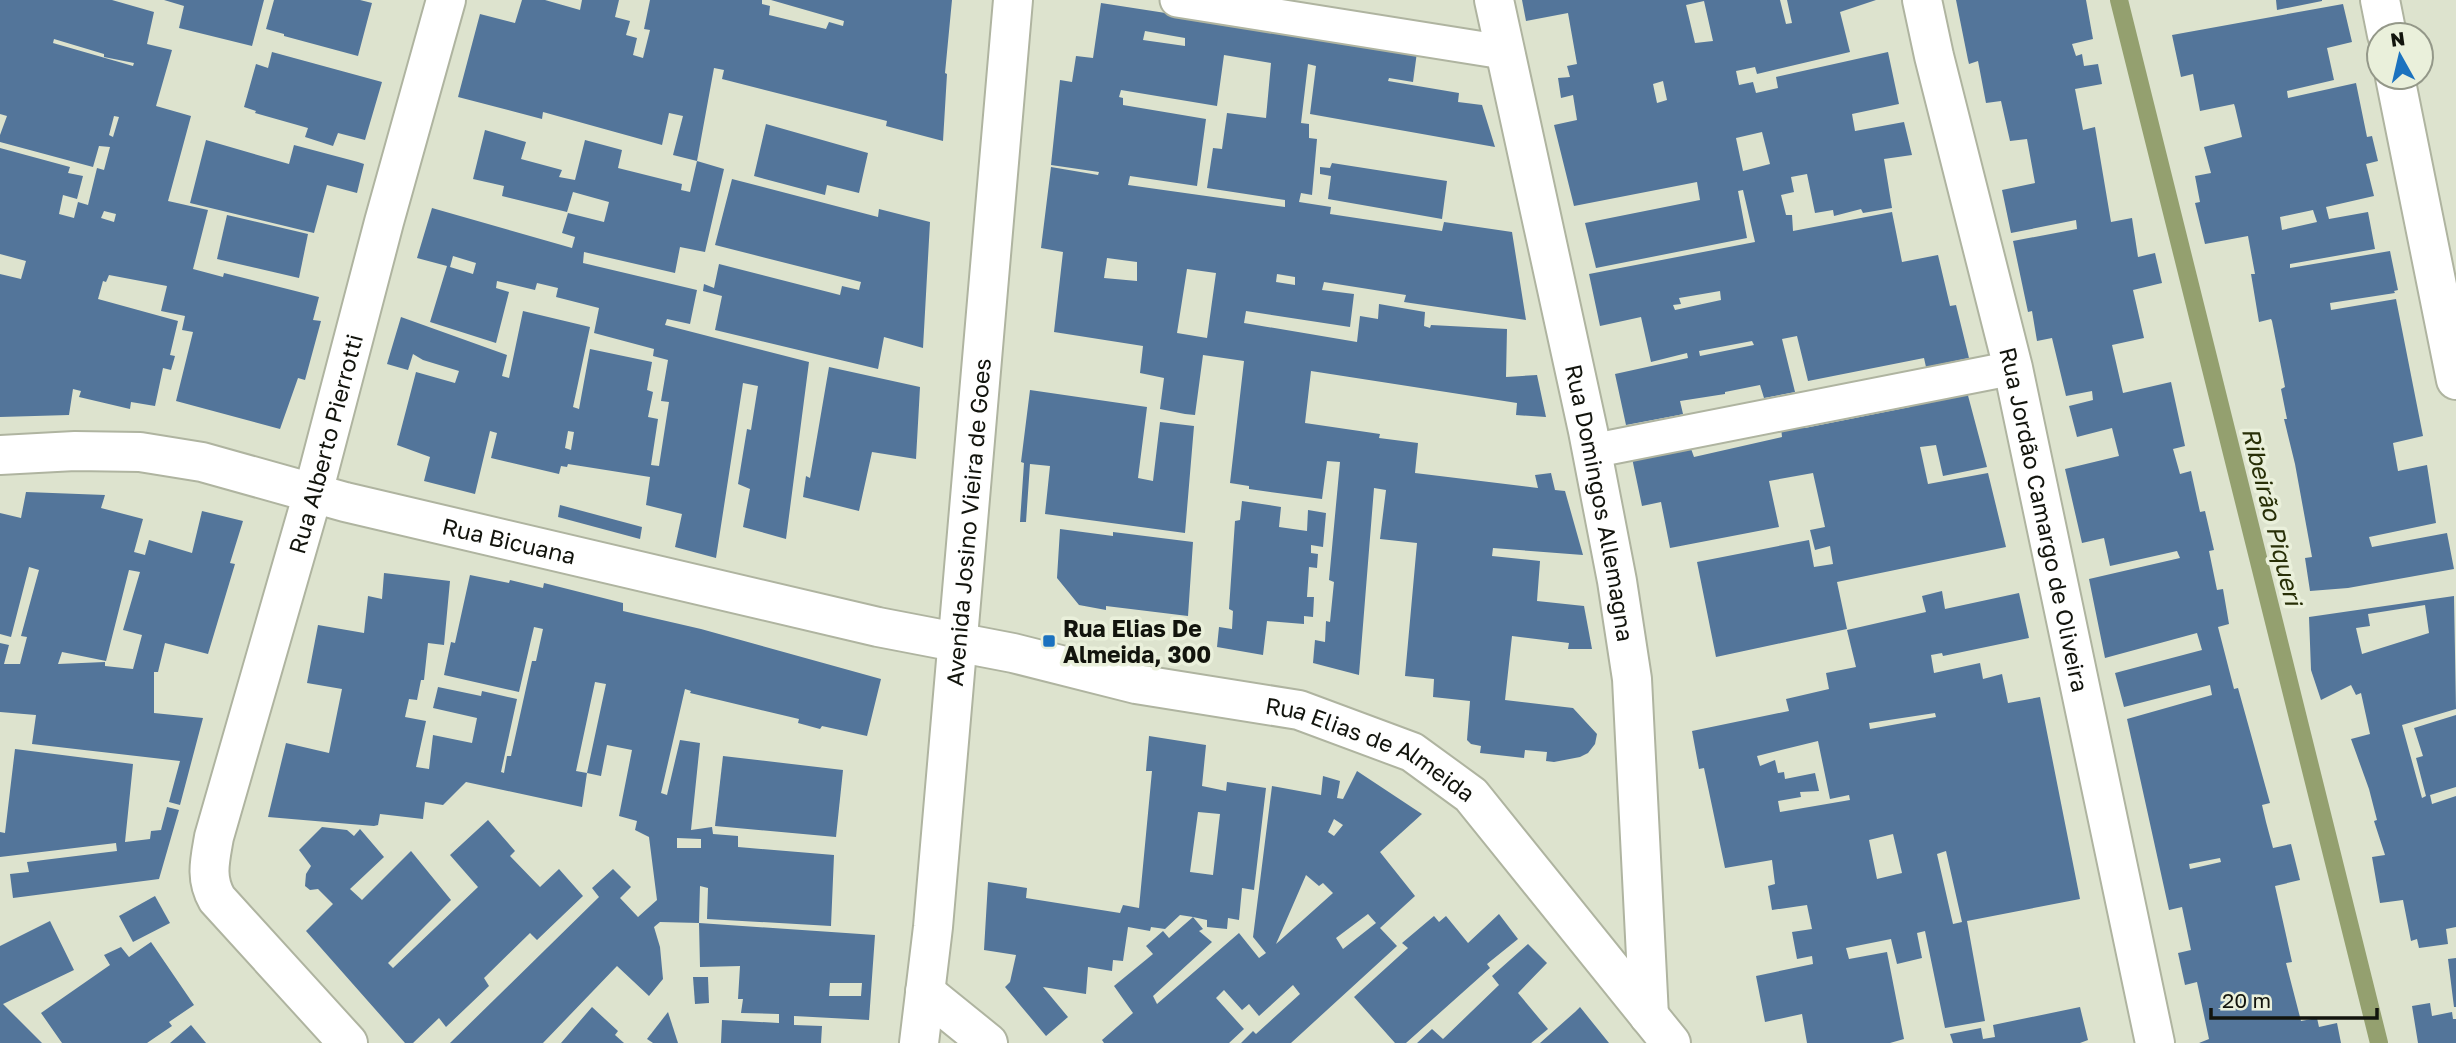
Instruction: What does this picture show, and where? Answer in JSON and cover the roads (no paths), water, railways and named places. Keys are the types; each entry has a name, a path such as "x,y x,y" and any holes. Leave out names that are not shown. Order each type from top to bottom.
{"street":[{"name":"Rua Alberto Pierrotti","path":"348,1043 217,899 210,887 209,870 214,837 313,493 446,0"},
{"name":"Avenida Josino Vieira de Goes","path":"919,1043 933,927 1013,0"},
{"name":"Rua Domingos Allemagna","path":"1493,0 1541,206 1617,581 1632,679 1660,1030"},
{"name":"Rua Jordão Camargo de Oliveira","path":"1922,0 2013,368 2155,1043"},
{"path":"2380,0 2384,21"},
{"path":"2398,91 2456,380"},
{"name":"Rua Bicuana","path":"0,454 140,452 202,462 313,493 878,627 956,641"},
{"name":"Rua Elias de Almeida","path":"956,641 1136,684 1298,710 1412,752 1471,795 1660,1030"},
{"path":"925,992 988,1043"}],"lane":[{"path":"1177,0 1503,52"},
{"path":"1592,451 2013,368"}],"waterway":[{"name":"Ribeirão Piqueri","path":"2119,0 2379,1043"}],"place":[{"name":"Rua Elias De Almeida, 300","path":"1049,641"}]}
